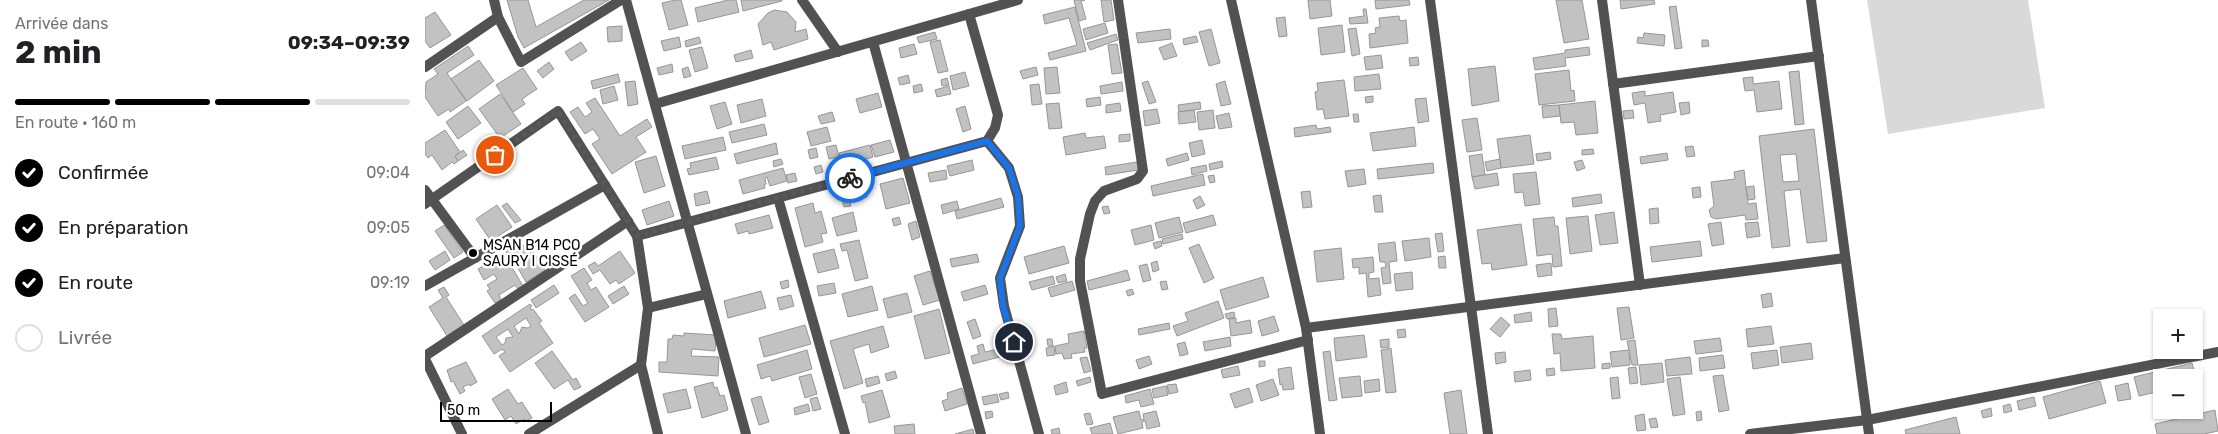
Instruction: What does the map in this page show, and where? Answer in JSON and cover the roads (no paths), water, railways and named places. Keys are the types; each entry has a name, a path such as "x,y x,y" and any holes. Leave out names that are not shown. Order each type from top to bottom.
{"street":[{"path":"494,0 499,17 521,62 621,0"},
{"path":"626,0 746,434"},
{"path":"802,0 838,52"},
{"path":"655,104 1018,0"},
{"path":"1118,0 1143,171 1137,179 1104,191 1095,201 1080,259 1080,281 1102,394 1308,340"},
{"path":"1231,0 1306,328 1320,434"},
{"path":"1430,0 1488,434"},
{"path":"1602,0 1640,285"},
{"path":"1811,0 1869,434"},
{"path":"637,236 987,141 995,128 998,115 969,14"},
{"path":"425,67 499,17"},
{"path":"873,42 981,434"},
{"path":"1613,84 1819,56"},
{"path":"475,258 427,198 558,111 637,236 648,308 641,365 658,434"},
{"path":"987,141 1009,168 1018,196 1020,226 1000,278 1003,306 1039,434"},
{"path":"425,286 605,185"},
{"path":"778,198 845,434"},
{"path":"462,434 425,357 628,221"},
{"path":"1306,328 1845,258"},
{"path":"648,308 707,294"},
{"path":"1749,434 1867,420 2218,352"},
{"path":"529,434 641,365"}],"place":[{"name":"MSAN B14 PCO SAURY I CISSÉ","path":"473,253"}]}
